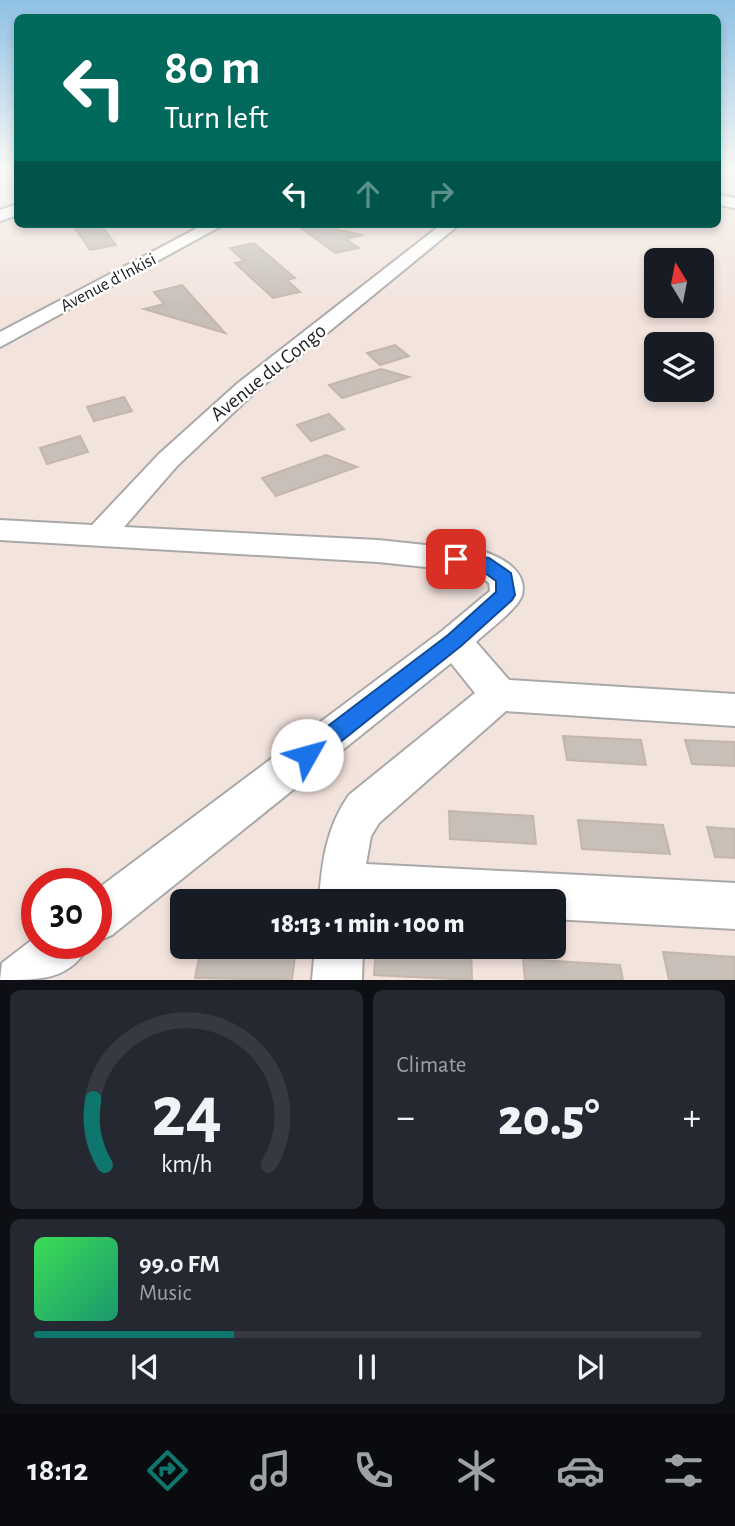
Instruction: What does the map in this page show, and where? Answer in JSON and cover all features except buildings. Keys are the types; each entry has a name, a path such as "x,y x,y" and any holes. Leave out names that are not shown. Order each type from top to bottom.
{"street":[{"name":"Avenue d'Inkisi","path":"0,341 210,228"},
{"name":"Avenue du Congo","path":"99,536 167,460 236,396 447,228"},
{"path":"0,530 378,551 482,562 505,578 506,595 454,641 112,907"},
{"path":"454,641 499,695"},
{"path":"343,889 345,851 351,827 364,809 499,695 735,710"},
{"path":"566,900 735,906"},
{"path":"19,980 46,959"},
{"path":"337,980 338,959"}],"shaded area":[{"path":"0,216 14,216 14,228 721,228 721,216 735,216 735,980 0,980"}],"route":[{"path":"307,755 454,641 506,595 505,578 482,562 456,559"}]}
